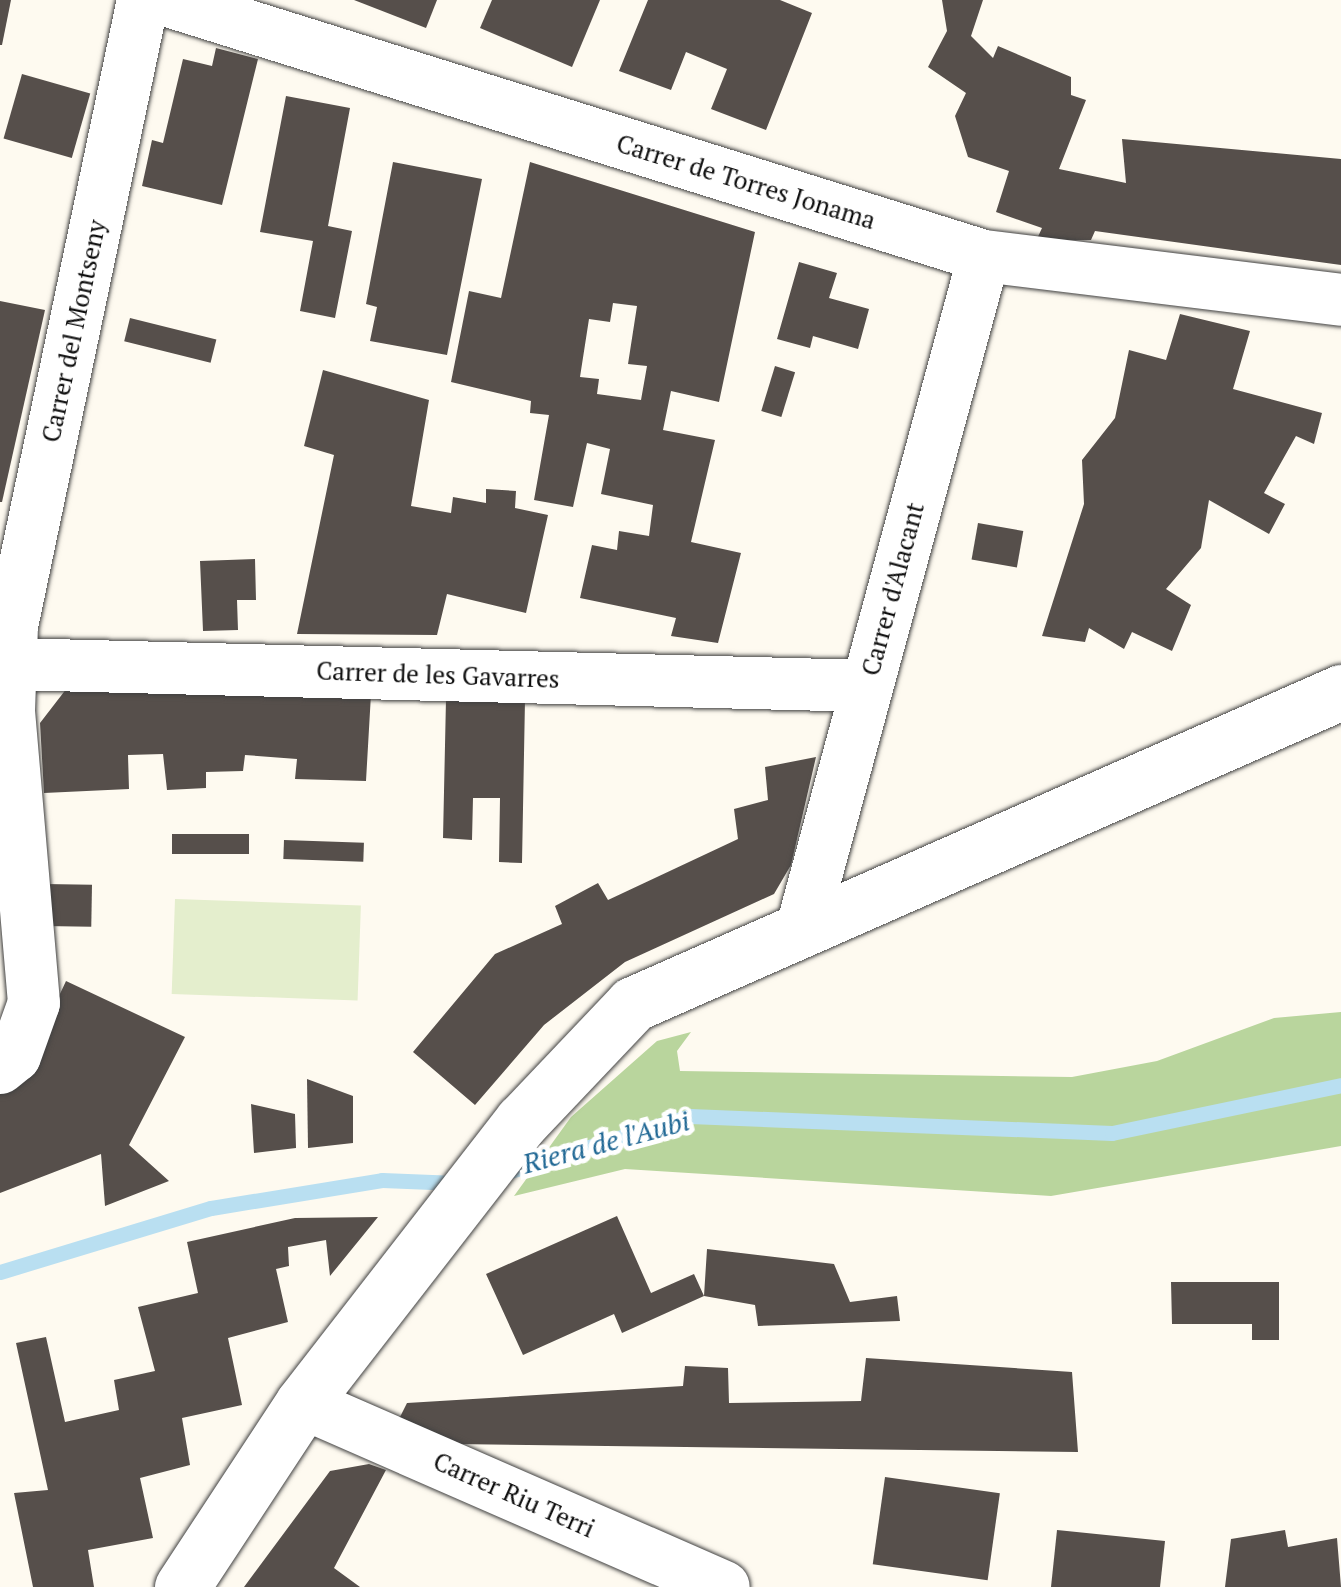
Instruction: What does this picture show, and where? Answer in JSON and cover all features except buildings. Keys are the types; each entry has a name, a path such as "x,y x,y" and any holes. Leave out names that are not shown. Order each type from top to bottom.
{"street":[{"name":"Carrer del Montseny","path":"0,1068 14,1056 34,1003 10,844 10,664 143,0"},
{"name":"Carrer de Torres Jonama","path":"165,0 984,256 1341,300"},
{"name":"Carrer d'Alacant","path":"803,924 984,256"},
{"name":"Carrer de les Gavarres","path":"10,664 866,686"},
{"path":"182,1587 303,1403 522,1122 634,1004 803,924 1341,692"},
{"name":"Carrer Riu Terri","path":"303,1403 724,1587"}],"green space":[{"path":"175,899 361,905 358,1000 172,994"},
{"path":"1341,1012 1341,1146 1051,1196 625,1169 514,1196 571,1117 657,1041 691,1032 677,1051 680,1071 1072,1077 1157,1061 1274,1018"}],"waterway":[{"name":"Riera de l'Aubi","path":"504,1173 690,1116 1112,1133 1341,1085"},
{"name":"Riera de l'Aubi","path":"0,1272 211,1208 382,1180 457,1183"}]}
